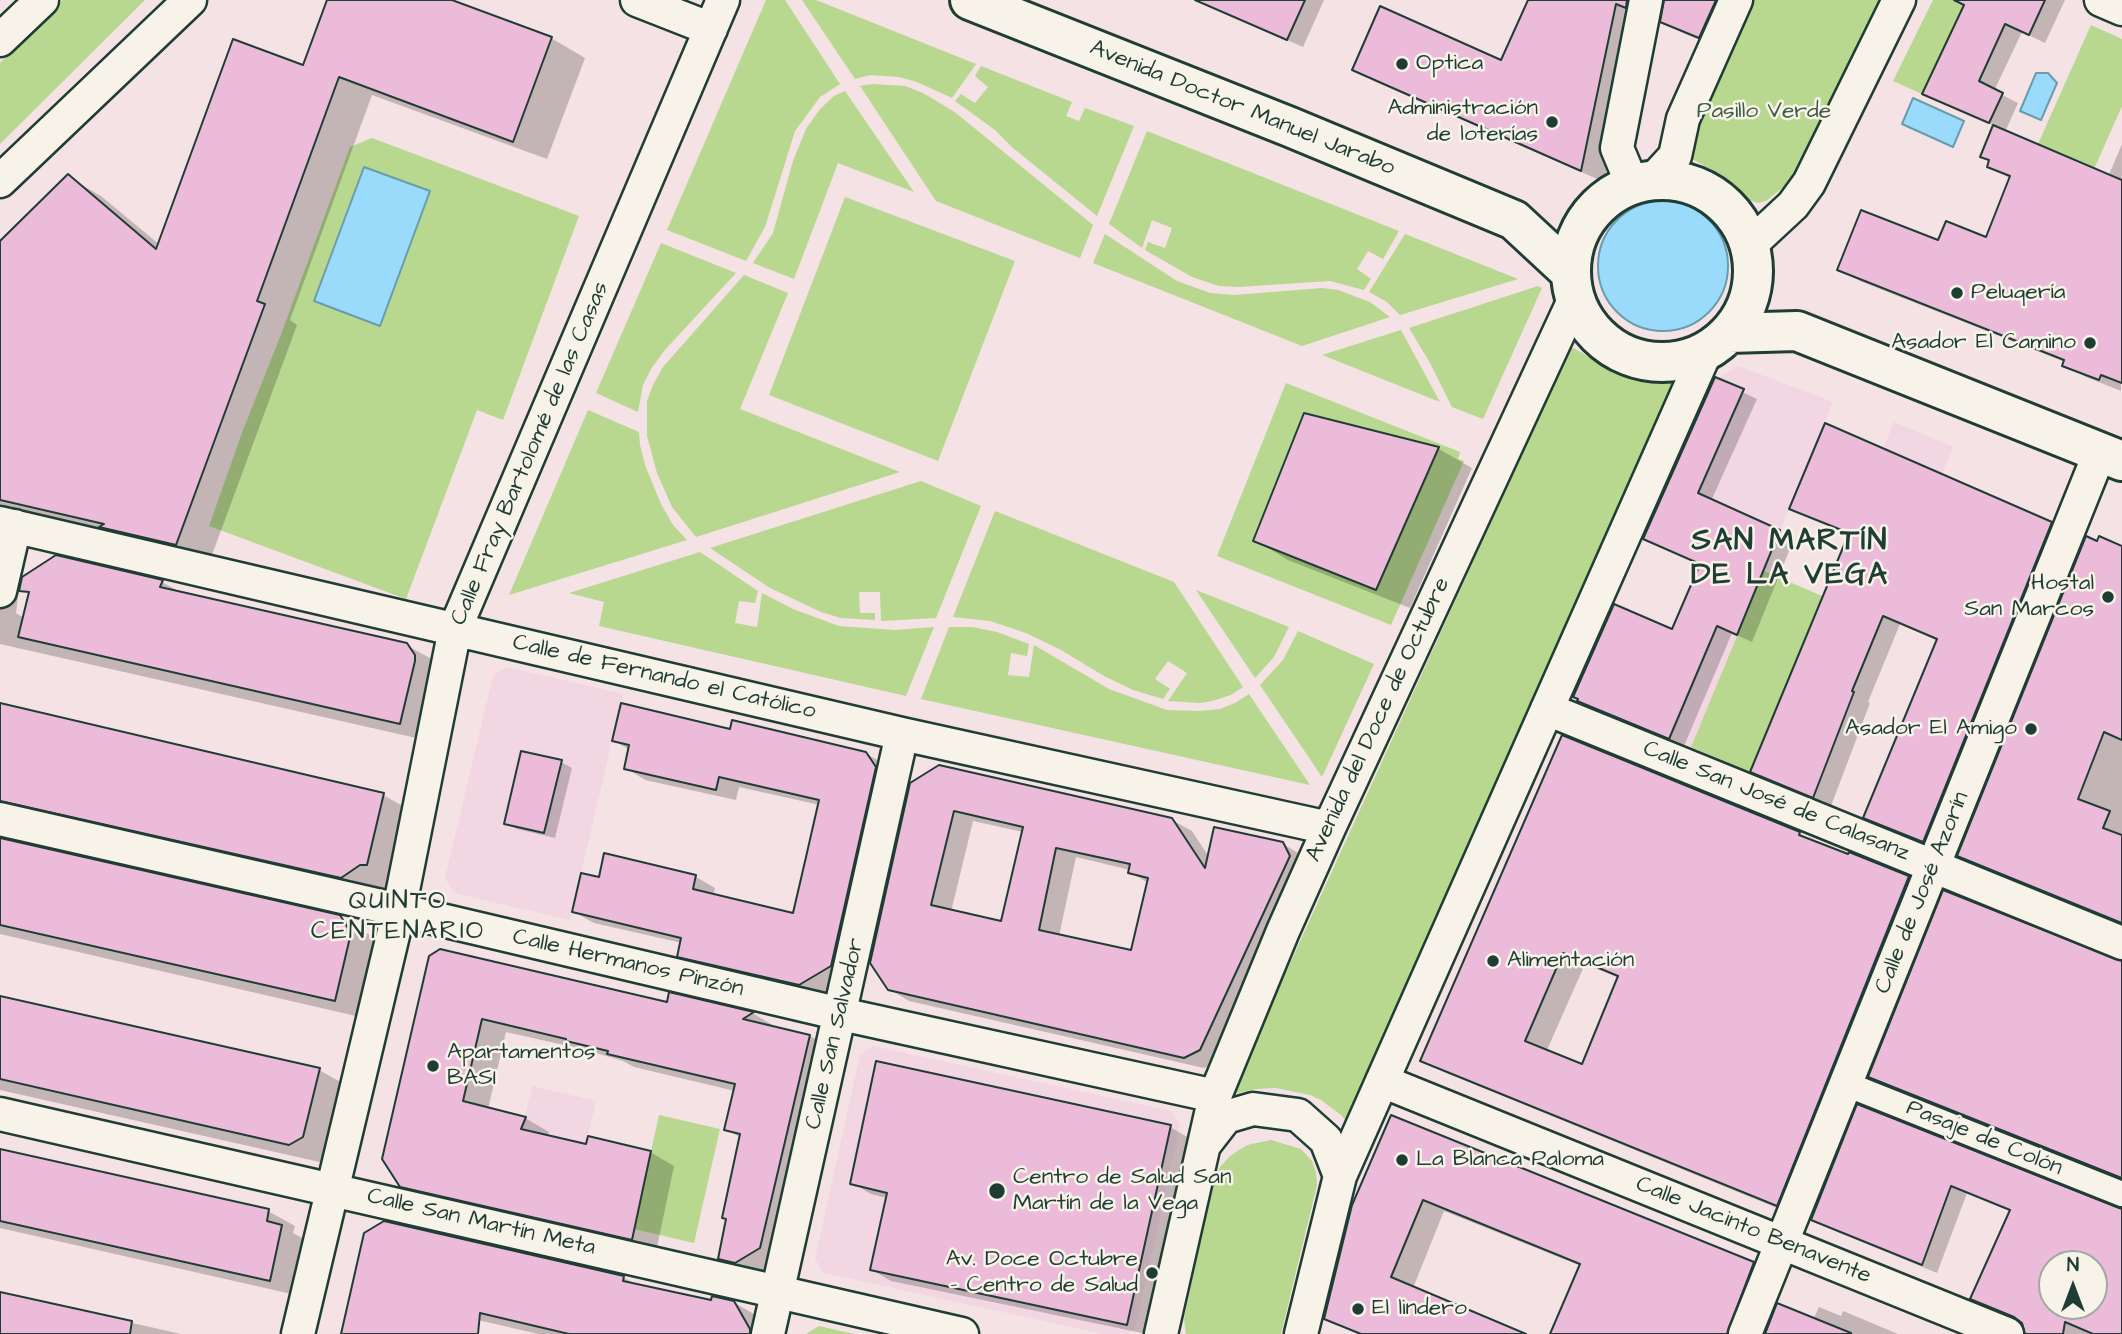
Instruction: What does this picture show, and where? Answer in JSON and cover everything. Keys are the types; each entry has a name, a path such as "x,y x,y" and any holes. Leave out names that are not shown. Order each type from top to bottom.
{"street":[{"path":"0,40 42,0"},
{"path":"0,181 190,0"},
{"path":"638,0 711,29"},
{"name":"Calle Fray Bartolomé de las Casas","path":"298,1334 399,910 456,629 723,0"},
{"name":"Avenida Doctor Manuel Jarabo","path":"973,0 1514,220 1586,218"},
{"path":"1643,182 1617,148 1646,0"},
{"path":"1736,0 1683,119 1675,156 1643,182 1606,198 1586,218 1573,244 1572,286 1586,324 1605,343 1628,356 1654,362 1681,361 1718,342 1797,331 2111,457"},
{"path":"1301,1334 1340,1176 1547,709 1718,342 1743,315 1751,294 1752,258 1809,183 1899,0"},
{"path":"2101,0 2122,9"},
{"path":"1643,182 1685,182 1714,195 1736,217 1752,258 1797,331"},
{"name":"Avenida Doctor Manuel Jarabo","path":"1514,220 1572,286"},
{"name":"Avenida del Doce de Octubre","path":"1162,1333 1215,1096 1283,931 1572,286"},
{"name":"Calle de José Azorín","path":"1745,1334 1933,867 2111,457"},
{"path":"0,591 8,525"},
{"name":"Calle de Fernando el Católico","path":"8,525 902,734 1329,828"},
{"name":"Calle San José de Calasanz","path":"1547,709 2122,943"},
{"name":"Calle San Salvador","path":"768,1334 902,734"},
{"name":"Calle Hermanos Pinzón","path":"0,819 841,1014 1215,1096"},
{"name":"Calle Jacinto Benavente","path":"1382,1081 2007,1334"},
{"name":"Pasaje de Colón","path":"1846,1084 2122,1194"},
{"name":"Avenida del Doce de Octubre","path":"1202,1148 1226,1117 1253,1110 1298,1115 1326,1140 1340,1176"},
{"name":"Calle San Martín Meta","path":"0,1114 962,1334"}],"shaded area":[{"path":"1738,366 1833,402 1691,747 1632,722 1700,564 1643,539 1716,377"},
{"path":"1894,422 1953,447 1881,621 1822,596"},
{"path":"507,667 623,694 570,920 454,893 445,878 493,676"},
{"name":"Centro de Salud San Martín de la Vega","path":"873,1046 1171,1111 1180,1125 1135,1329 1127,1334 1103,1334 824,1273 815,1259 860,1055"},
{"path":"532,1086 596,1101 570,1214 506,1199"}],"green space":[{"path":"63,0 145,0 0,144 0,63"},
{"path":"766,0 785,0 840,84 820,97 795,131 765,227 746,261 667,230"},
{"path":"802,0 816,0 976,64 952,98 899,77 870,75 855,79"},
{"name":"Pasillo Verde","path":"1749,0 1884,0 1799,175 1766,201 1758,203 1746,199 1724,177 1687,156 1684,138"},
{"path":"1933,0 1966,0 1922,94 1893,81"},
{"path":"2091,25 2122,39 2122,106 2094,169 2038,144"},
{"path":"981,66 1072,102 1066,116 1079,121 1085,108 1134,126 1097,216 1013,148 995,130 955,101 961,94 975,103 988,87 975,76"},
{"path":"860,86 905,86 923,93 956,113 1093,225 1080,258 936,201"},
{"path":"845,91 914,192 838,163 794,279 753,263 773,233 793,161 806,129 820,109 834,96"},
{"path":"1147,131 1399,231 1383,259 1368,251 1357,269 1371,279 1364,290 1330,281 1219,286 1192,277 1145,250 1148,242 1165,248 1172,228 1152,220 1142,248 1109,224"},
{"path":"372,138 579,216 503,420 477,410 406,599 209,526 350,147"},
{"path":"845,197 1015,261 938,461 769,395"},
{"path":"1105,234 1177,281 1210,293 1234,295 1322,288 1338,290 1370,302 1390,317 1302,346 1093,263"},
{"path":"1405,234 1518,279 1400,315 1387,302 1369,292"},
{"path":"661,243 736,273 664,351 651,369 643,385 638,412 596,393"},
{"path":"744,275 788,293 740,409 900,472 696,537 672,507 657,473 647,436 647,401 663,367"},
{"path":"1538,286 1542,288 1483,419 1452,407 1409,328"},
{"path":"1401,330 1440,402 1322,355"},
{"path":"1574,348 1619,373 1640,378 1671,378 1676,382 1353,1129 1341,1115 1310,1095 1276,1088 1230,1095 1570,349"},
{"path":"1286,383 1460,452 1458,459 1464,461 1391,625 1217,556"},
{"path":"588,410 639,432 645,465 661,504 673,525 687,540 509,595"},
{"path":"921,481 981,506 936,618 881,621 880,592 859,592 860,613 875,613 875,620 841,618 821,612 770,588 710,548"},
{"path":"995,511 1174,582 1243,687 1231,695 1212,701 1168,701 1187,673 1168,661 1155,679 1170,689 1163,699 1133,690 1026,633 990,621 953,617"},
{"path":"700,552 758,591 755,603 739,601 735,623 757,627 762,593 793,609 839,626 895,630 934,627 906,696 599,626 604,602 569,593"},
{"path":"1764,571 1822,596 1750,772 1691,747"},
{"path":"1196,590 1289,627 1274,657 1255,678"},
{"path":"949,627 972,627 997,632 1029,644 1027,656 1011,653 1008,675 1029,677 1034,645 1109,689 1167,710 1220,709 1249,694 1310,785 921,699"},
{"path":"1298,631 1374,664 1322,777 1260,685 1283,660"},
{"path":"659,1115 720,1129 694,1243 634,1229"},
{"path":"1271,1140 1301,1149 1312,1161 1317,1185 1281,1334 1186,1334 1184,1319 1212,1185 1220,1167 1230,1156 1247,1145"},
{"path":"819,1326 832,1329 854,1334 806,1334"}],"water":[{"path":"2036,73 2048,73 2057,83 2041,120 2020,111"},
{"path":"1913,98 1964,121 1953,147 1902,124"},
{"path":"364,167 430,191 380,326 314,301"},
{"path":"1663,201 1688,206 1709,220 1723,241 1728,266 1723,291 1709,312 1688,326 1663,331 1638,326 1617,312 1603,291 1598,266 1603,241 1617,220 1638,206"}],"building":[{"path":"327,0 452,0 552,37 513,142 339,77 257,301 265,304 176,545 99,527 104,524 0,500 0,241 68,174 156,249 233,39 303,65"},
{"path":"1195,0 1305,0 1287,40"},
{"path":"1528,0 1627,0 1626,8 1616,4 1581,171 1352,70 1380,6 1501,60"},
{"path":"1664,0 1716,0 1699,38 1660,22"},
{"path":"1954,0 2045,0 2029,35 2005,24 1979,81 2003,93 1989,123 1922,94 1964,5"},
{"path":"1993,125 2122,180 2122,383 2101,375 2099,380 2062,366 2064,360 1837,270 1861,210 1938,240 1946,221 1986,237 2010,176 1987,167 1989,160 1980,157"},
{"path":"1715,377 1744,389 1698,493 1780,530 1737,635 1717,626 1669,739 1573,697 1614,604 1672,629 1700,564 1643,539"},
{"path":"1304,413 1439,447 1376,590 1253,541"},
{"path":"1825,423 2052,522 1923,842 1863,818 1937,639 1883,616 1813,798 1750,772 1849,533 1789,509"},
{"path":"2086,536 2097,541 2099,536 2122,546 2122,740 2104,732 2078,799 2110,811 2103,828 2122,835 2122,923 1957,856"},
{"path":"56,555 163,580 160,587 407,643 415,655 415,661 400,724 18,637 29,592 19,591 22,577"},
{"path":"0,703 384,793 367,865 360,865 341,878 0,801"},
{"path":"621,703 730,729 732,720 866,752 876,767 831,966 799,985 677,957 681,938 572,912 581,873 599,877 604,853 696,875 693,889 793,913 819,800 719,777 716,790 624,769 629,745 612,741"},
{"path":"1562,735 1800,832 1799,835 1909,876 1777,1206 1420,1061","holes":["1563,953 1618,976 1582,1064 1525,1041"]},
{"path":"521,751 562,760 544,833 504,824"},
{"path":"939,765 1172,818 1205,868 1214,827 1283,842 1290,856 1200,1050 1184,1058 888,990 870,963 910,783","holes":["954,811 1023,827 1001,921 931,905","1056,848 1130,864 1128,873 1148,878 1131,950 1039,930"]},
{"path":"0,838 340,915 351,933 335,1001 0,925"},
{"path":"1943,890 2122,961 2122,1178 1868,1077"},
{"path":"440,949 667,1002 669,992 754,1012 743,1019 810,1035 760,1248 735,1263 718,1259 726,1219 722,1218 740,1134 724,1130 735,1084 607,1054 608,1051 566,1039 482,1019 463,1101 526,1117 521,1129 586,1144 588,1136 651,1151 632,1240 400,1187 382,1159 429,956"},
{"path":"0,996 320,1068 303,1137 289,1145 0,1079"},
{"name":"Centro de Salud San Martín de la Vega","path":"876,1061 1171,1125 1127,1325 870,1270 887,1193 850,1184"},
{"path":"1857,1104 2122,1209 2122,1334 2093,1334 2065,1322 2063,1334 2025,1334 2022,1323 2014,1317 1970,1299 2010,1210 1951,1186 1922,1265 1811,1220"},
{"path":"1391,1115 1754,1262 1727,1334 1550,1334 1580,1264 1423,1200 1391,1277 1526,1334 1361,1334 1324,1319 1352,1205"},
{"path":"0,1149 269,1209 267,1221 282,1225 270,1281 0,1221"},
{"path":"384,1221 624,1276 623,1281 711,1300 712,1296 734,1301 750,1329 750,1334 569,1334 480,1313 478,1334 341,1334 364,1233"},
{"path":"0,1292 132,1321 130,1334 0,1334"},
{"path":"1777,1303 1851,1333 1851,1334 1765,1334"}],"place":[{"name":"Optica","path":"1402,64"},
{"name":"Administración de loterías","path":"1552,122"},
{"name":"Peluqería","path":"1957,293"},
{"name":"Asador El Camino","path":"2090,343"},
{"name":"Hostal San Marcos","path":"2108,597"},
{"name":"Asador El Amigo","path":"2031,729"},
{"name":"Alimentación","path":"1493,961"},
{"name":"Apartamentos BASI","path":"433,1066"},
{"name":"La Blanca Paloma","path":"1402,1160"},
{"name":"Centro de Salud San Martín de la Vega","path":"997,1191"},
{"name":"Av. Doce Octubre - Centro de Salud","path":"1152,1273"},
{"name":"El lindero","path":"1358,1309"}],"district":[{"name":"SAN MARTÍN DE LA VEGA","path":"1790,560"},
{"name":"QUINTO CENTENARIO","path":"398,918"}]}
